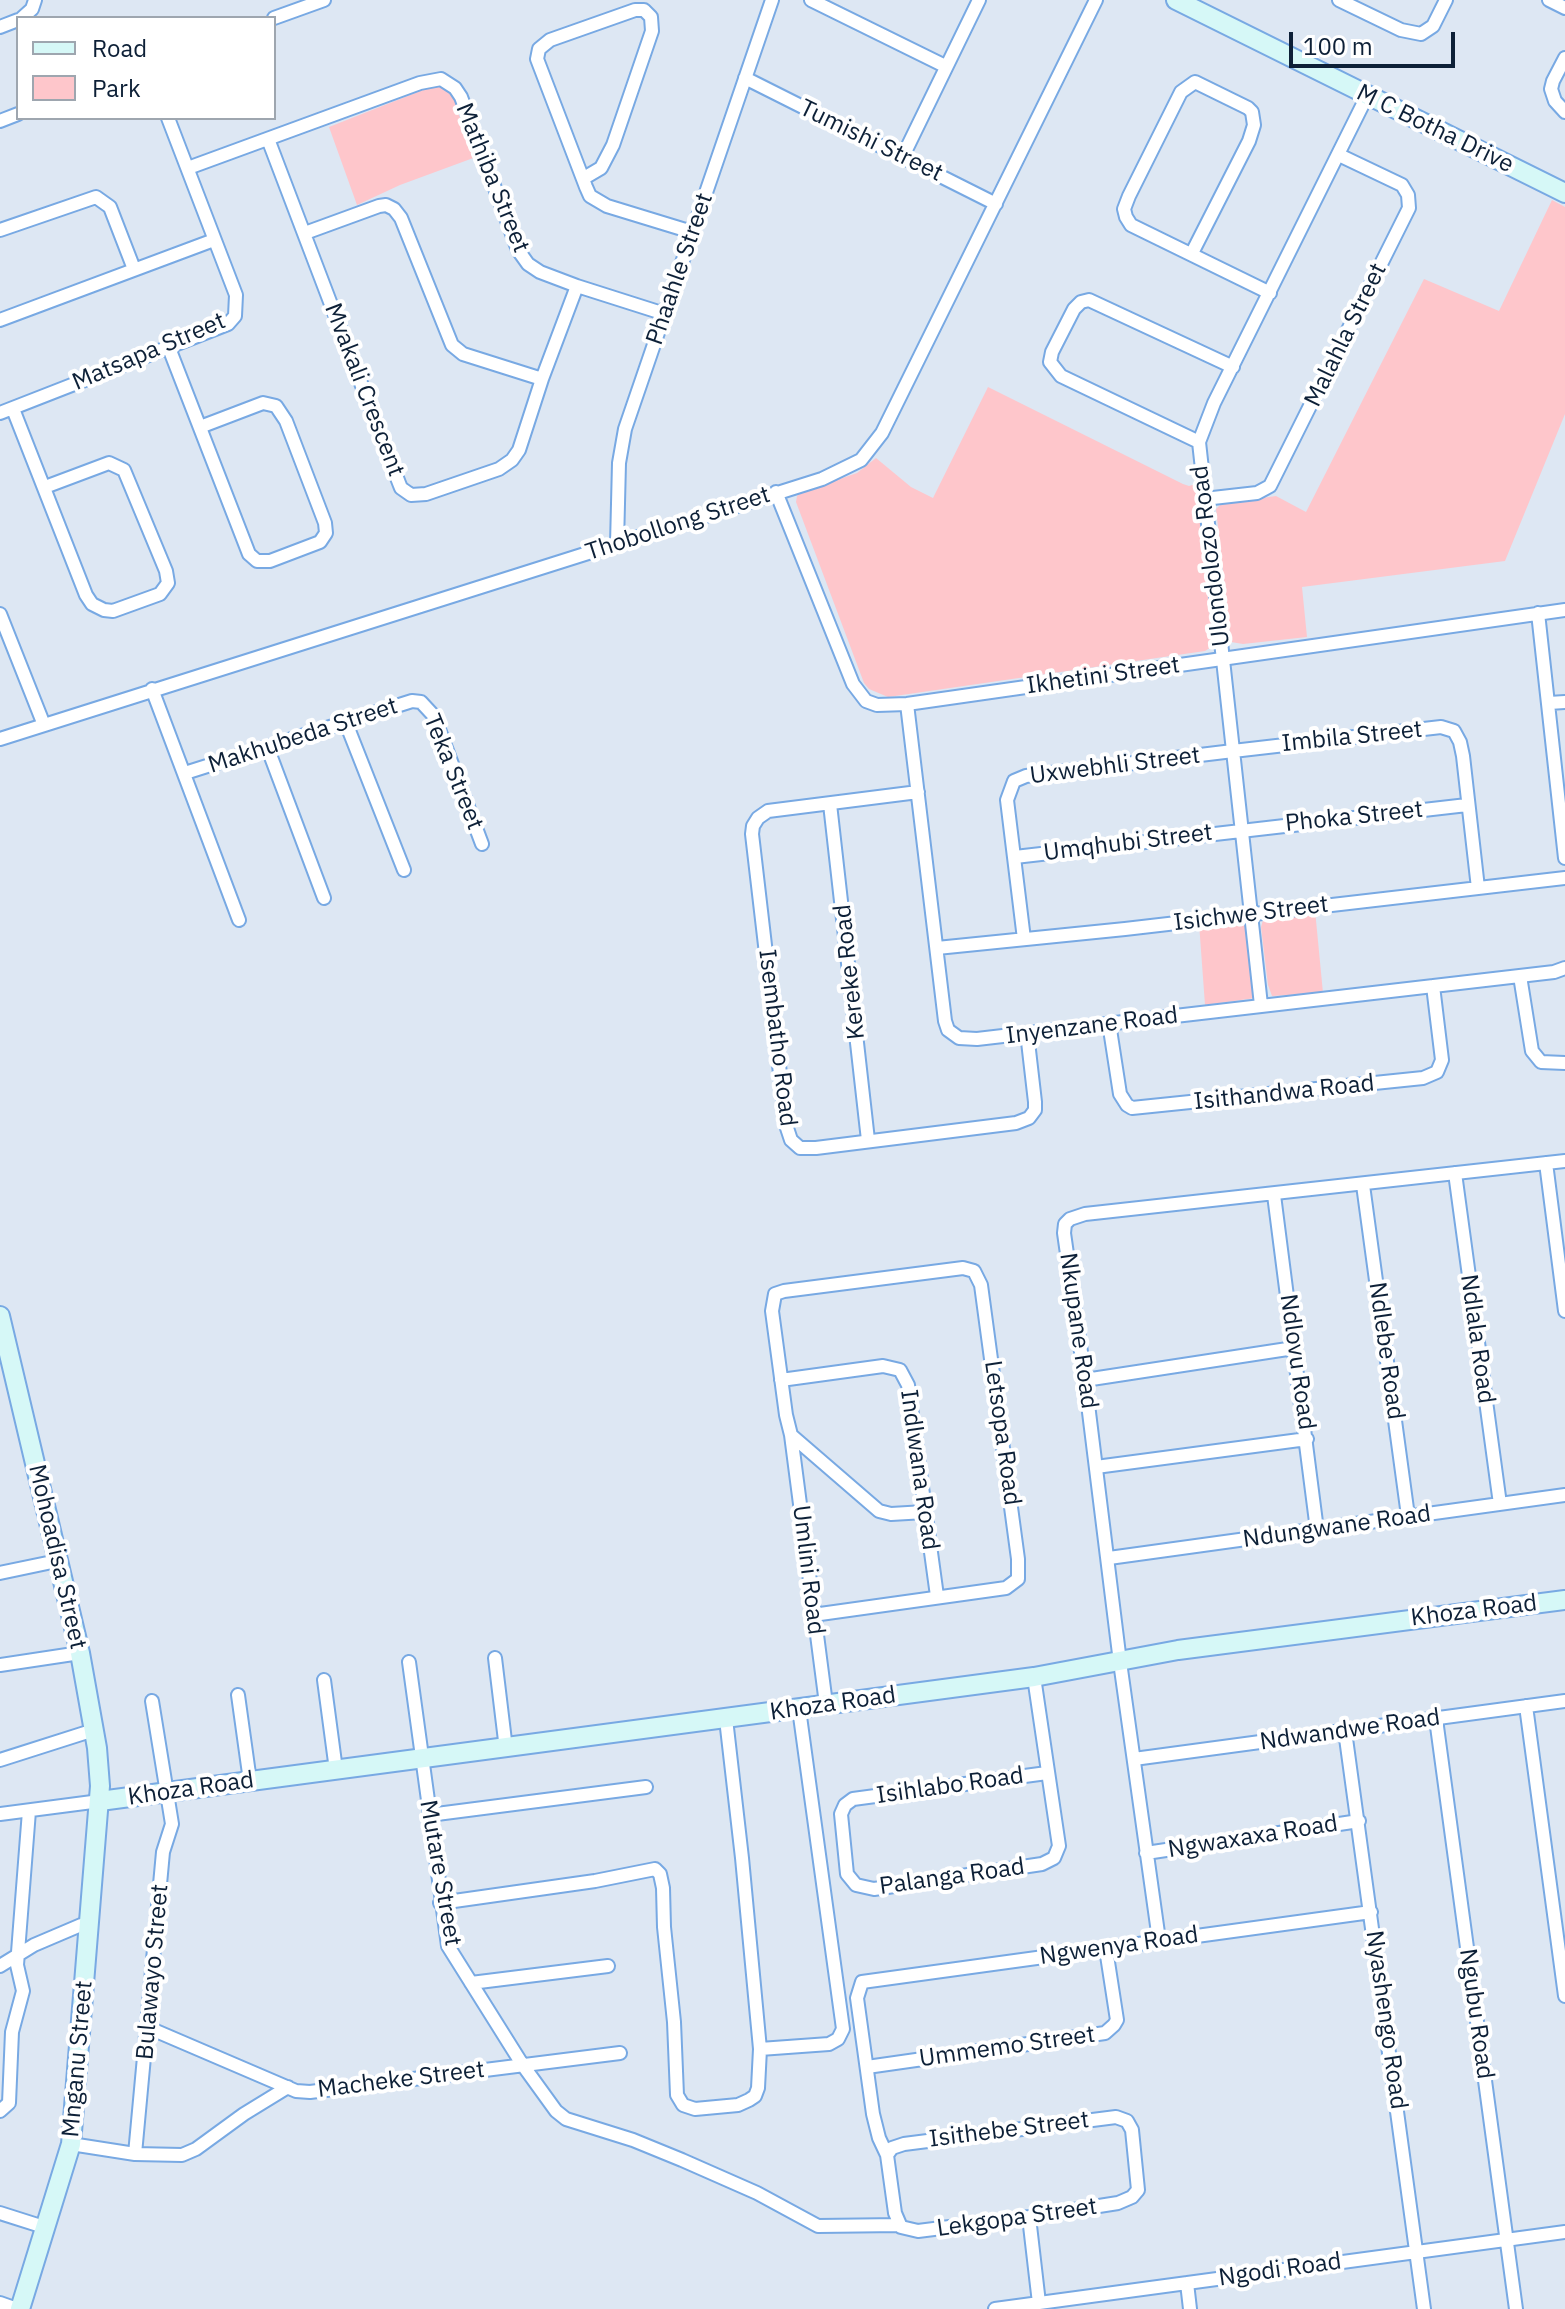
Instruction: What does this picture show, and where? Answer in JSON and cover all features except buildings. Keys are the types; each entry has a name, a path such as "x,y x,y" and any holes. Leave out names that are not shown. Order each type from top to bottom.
{"street":[{"path":"24,16 32,9 35,0"},
{"path":"276,17 324,0"},
{"name":"Phaahle Street","path":"617,544 622,442 772,0"},
{"path":"811,0 945,66"},
{"path":"903,156 979,0"},
{"name":"Thobollong Street","path":"0,739 822,479 861,460 875,444 1096,0"},
{"name":"M C Botha Drive","path":"1176,0 1565,193"},
{"path":"1339,0 1415,34 1427,32 1433,26 1446,0"},
{"path":"1549,0 1565,8"},
{"path":"584,178 601,168 613,145 652,31 653,21 644,10 635,10 557,36 545,43 537,54 540,69 590,196 599,203 692,232"},
{"path":"1565,58 1551,89 1558,106 1565,112"},
{"name":"Tumishi Street","path":"745,78 996,204"},
{"name":"Mathiba Street","path":"188,168 426,80 441,79 448,82 461,97 524,260 540,272 665,314"},
{"path":"1192,253 1249,141 1254,125 1252,112 1248,108 1195,82 1181,92 1124,209 1126,217 1131,225 1270,293"},
{"name":"Ulondolozo Road","path":"1261,1005 1199,442 1367,96"},
{"name":"Matsapa Street","path":"6,411 228,324 235,316 236,295 169,120"},
{"name":"Mvakali Crescent","path":"268,139 405,492 418,496 508,464 519,450 577,286"},
{"name":"Malahla Street","path":"1204,499 1257,493 1270,486 1409,208 1408,195 1402,185 1339,155"},
{"path":"0,230 96,197 110,207 134,269"},
{"path":"305,233 379,206 394,209 401,218 452,345 463,354 542,379"},
{"path":"0,320 214,240"},
{"path":"1199,442 1064,378 1053,367 1050,359 1052,352 1074,309 1081,302 1089,300 1233,367"},
{"path":"169,348 246,549 257,561 270,561 320,542 326,533 323,518 286,421 276,406 268,403 200,427"},
{"path":"6,411 45,487 86,595 97,608 113,611 157,597 164,590 168,578 128,477 118,465 109,463 45,487"},
{"name":"Ikhetini Street","path":"776,492 853,684 866,701 877,705 907,704 1565,610"},
{"path":"1538,613 1565,858"},
{"path":"0,614 5,644 44,725"},
{"path":"152,689 239,920"},
{"name":"Makhubeda Street","path":"185,773 412,701 421,702"},
{"name":"Teka Street","path":"421,702 434,716 482,844"},
{"path":"1549,703 1565,702"},
{"name":"Inyenzane Road","path":"907,704 945,1021 953,1036 966,1040 1554,972 1565,968"},
{"path":"346,723 404,870"},
{"name":"Imbila Street","path":"1233,751 1448,728 1457,734 1460,742 1478,888"},
{"path":"268,749 324,898"},
{"name":"Uxwebhli Street","path":"1024,939 1007,800 1010,786 1017,779 1233,751"},
{"name":"Isembatho Road","path":"918,792 779,809 762,814 753,826 788,1134 794,1145 816,1148 1016,1123 1029,1118 1035,1110 1035,1102 1027,1033"},
{"name":"Kereke Road","path":"830,804 868,1140"},
{"name":"Phoka Street","path":"1241,830 1467,805"},
{"name":"Umqhubi Street","path":"1015,857 1241,830"},
{"name":"Isichwe Street","path":"937,948 1565,878"},
{"path":"1520,976 1532,1051 1541,1062 1565,1063"},
{"name":"Isithandwa Road","path":"1109,1023 1120,1094 1132,1108 1407,1080 1430,1076 1441,1067 1443,1051 1433,986"},
{"name":"Nkupane Road","path":"1159,1940 1120,1662 1065,1224 1077,1215 1113,1210 1274,1195 1565,1161"},
{"path":"1546,1163 1565,1311"},
{"name":"Ndlala Road","path":"1455,1173 1500,1504"},
{"name":"Ndlebe Road","path":"1363,1185 1408,1516"},
{"name":"Ndlovu Road","path":"1274,1195 1317,1530"},
{"name":"Letsopa Road","path":"784,1291 963,1268 976,1275 981,1285 1019,1575 1006,1588 813,1615"},
{"name":"Umlini Road","path":"784,1291 775,1294 772,1300 826,1704"},
{"name":"Mohoadisa Street","path":"0,1316 8,1386 80,1653 94,1730 100,1801"},
{"path":"1085,1380 1294,1348"},
{"name":"Indlwana Road","path":"781,1380 883,1366 900,1370 908,1385 937,1596"},
{"path":"791,1435 879,1511 891,1514 925,1512"},
{"path":"1096,1467 1307,1439"},
{"name":"Ndungwane Road","path":"1109,1558 1565,1495"},
{"path":"0,1573 57,1561"},
{"name":"Khoza Road","path":"100,1801 1034,1677 1178,1650 1565,1600"},
{"path":"0,1665 80,1653"},
{"path":"495,1658 506,1749"},
{"name":"Mutare Street","path":"409,1662 448,1946 522,2064"},
{"name":"Palanga Road","path":"853,1799 845,1805 841,1814 845,1867 850,1880 856,1885 874,1889 1042,1864 1054,1858 1059,1846 1034,1677"},
{"path":"324,1680 336,1770"},
{"path":"238,1695 250,1781"},
{"name":"Bulawayo Street","path":"135,2154 163,1852 172,1824 152,1701"},
{"name":"Ndwandwe Road","path":"1134,1759 1565,1701"},
{"path":"1526,1706 1565,1996"},
{"path":"760,2049 829,2044 838,2039 843,2029 799,1709"},
{"path":"440,1903 595,1881 653,1869 660,1874 674,2022 675,2086 683,2105 695,2109 738,2105 755,2096 760,2077 760,2049 726,1719"},
{"name":"Ngubu Road","path":"1436,1719 1516,2309"},
{"path":"0,1760 94,1730"},
{"name":"Nyashengo Road","path":"1345,1731 1424,2309"},
{"name":"Isihlabo Road","path":"853,1799 1047,1773"},
{"path":"429,1815 646,1787"},
{"path":"0,1814 100,1801"},
{"name":"Mnganu Street","path":"18,2309 71,2144 100,1801"},
{"path":"0,2111 9,2103 12,2032 23,1991 17,1965 29,1811"},
{"name":"Ngwaxaxa Road","path":"1146,1853 1359,1821"},
{"name":"Ngwenya Road","path":"867,2067 857,1998 859,1985 866,1980 1371,1912"},
{"path":"0,1966 26,1949 81,1925"},
{"name":"Ummemo Street","path":"867,2067 1105,2033 1117,2020 1106,1949"},
{"path":"471,1983 608,1966"},
{"name":"Macheke Street","path":"149,2028 288,2087 310,2092 620,2053"},
{"name":"Lekgopa Street","path":"522,2064 556,2111 566,2119 633,2140 682,2160 757,2193 816,2225 900,2225 918,2231 1114,2204 1134,2196 1138,2187 1131,2126"},
{"path":"867,2067 876,2129 887,2155 895,2213 900,2225"},
{"path":"71,2144 135,2154 182,2155 196,2149 288,2087"},
{"name":"Isithebe Street","path":"887,2155 892,2148 904,2144 1112,2117 1123,2119 1131,2126"},
{"path":"0,2213 44,2227"},
{"path":"1029,2217 1039,2303"},
{"name":"Ngodi Road","path":"995,2309 1565,2232"},
{"path":"1187,2283 1190,2309"},
{"path":"0,2303 18,2309"}],"green space":[{"path":"433,86 447,88 453,95 476,157 400,185 357,205 329,127"},
{"path":"1552,200 1565,207 1565,414 1505,561 1302,587 1307,637 1243,644 1231,642 1216,509 1221,504 1276,496 1306,512 1424,279 1499,311"},
{"path":"988,387 1183,484 1199,483 1216,644 1205,651 888,697 869,689 864,683 796,502 797,496 857,473 876,458 911,487 933,498"},
{"path":"1315,910 1323,993 1272,996 1261,927 1263,920 1267,916"},
{"path":"1249,918 1255,998 1205,1005 1199,923"}]}
